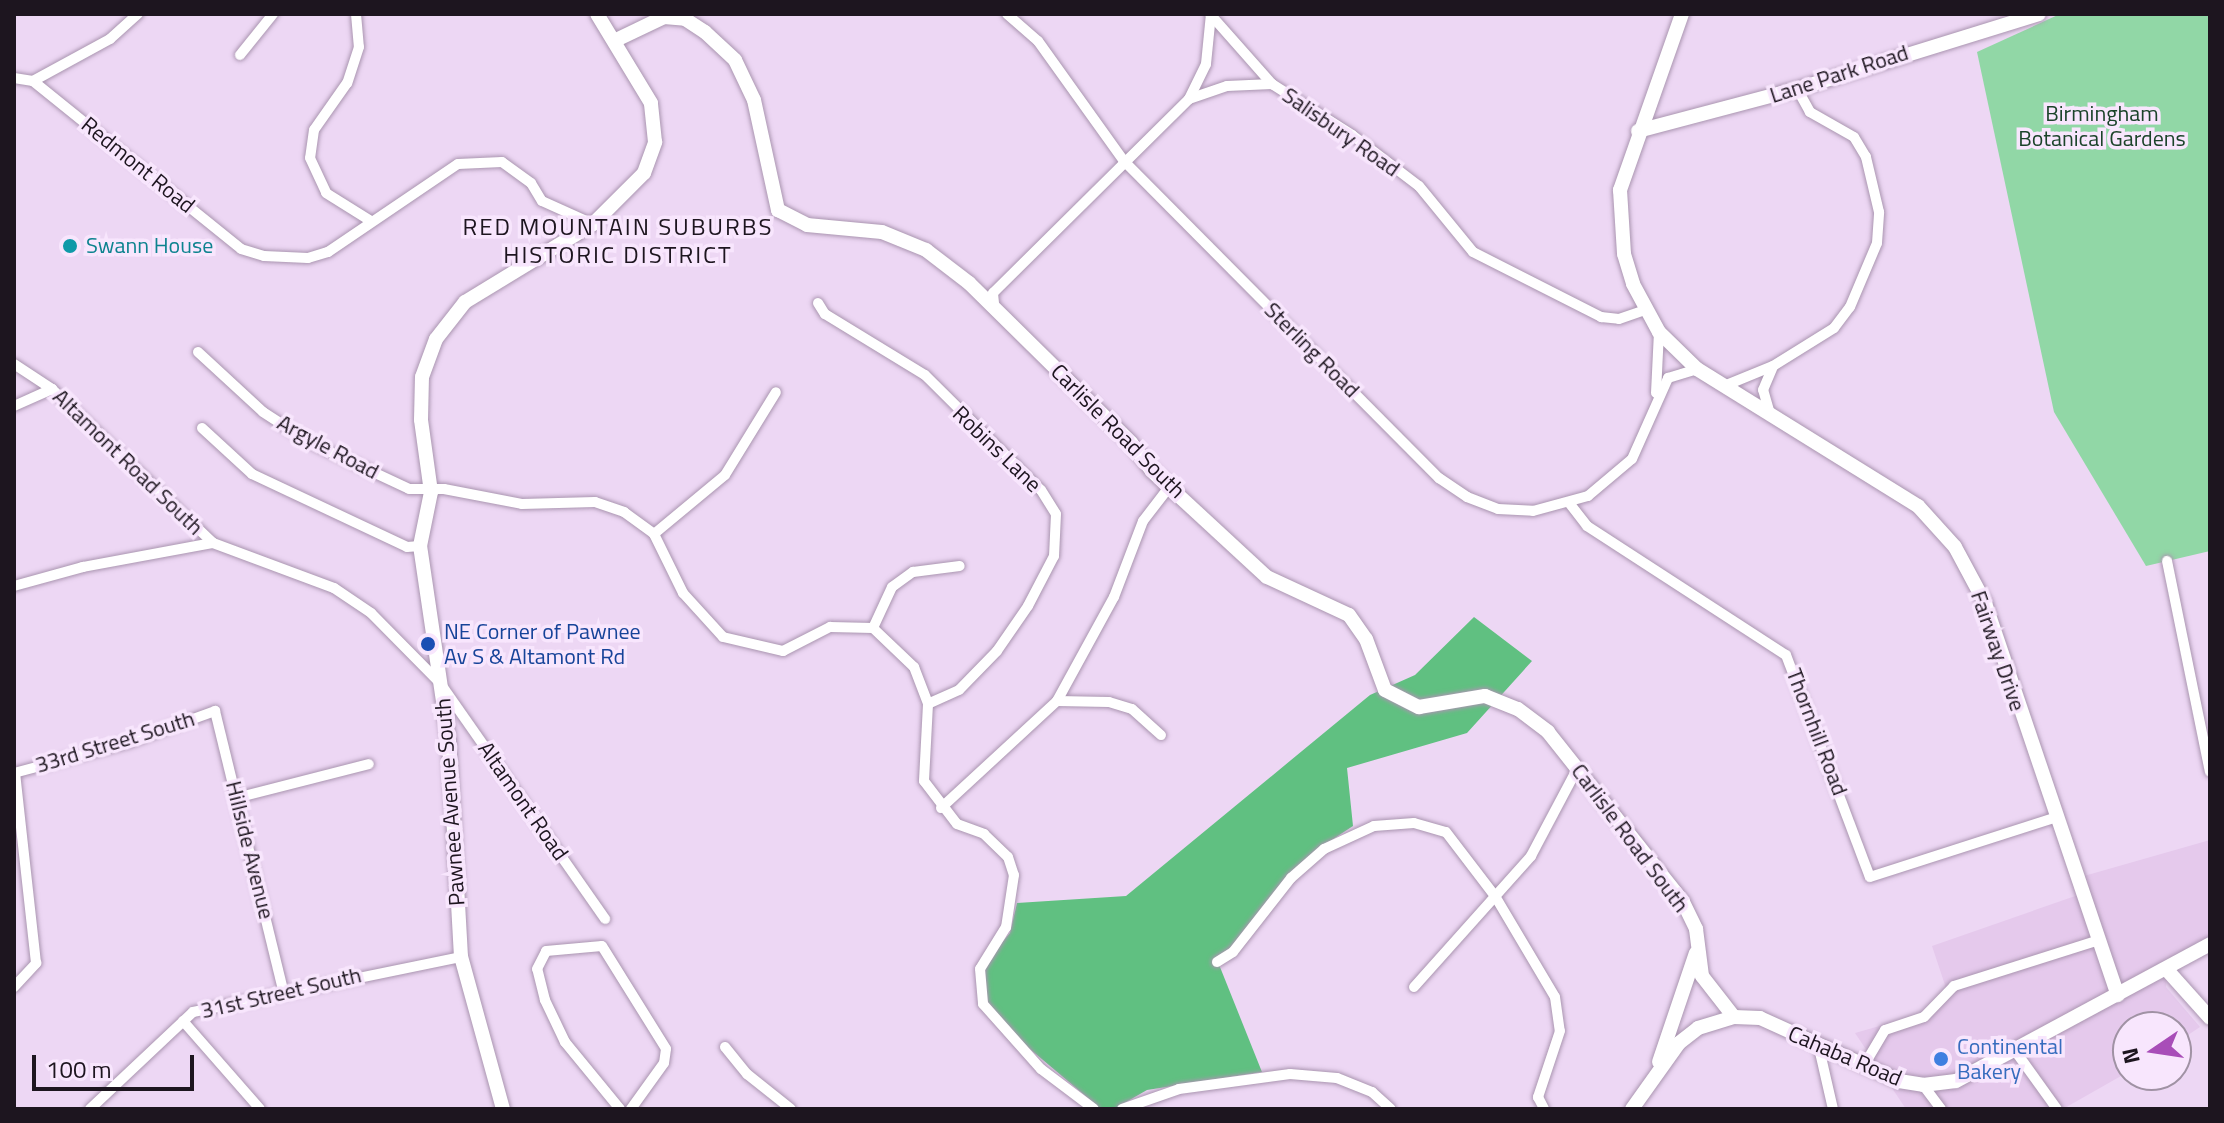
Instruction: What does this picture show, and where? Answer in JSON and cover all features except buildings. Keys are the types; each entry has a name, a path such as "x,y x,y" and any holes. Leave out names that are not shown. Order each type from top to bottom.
{"street":[{"path":"33,81 110,39 138,14"},
{"path":"240,55 273,14"},
{"path":"356,14 359,47 347,83 314,130 310,158 326,193 369,220"},
{"name":"Pawnee Avenue South","path":"503,1109 461,957 449,742 420,546 431,492 421,420 422,377 436,339 465,302 593,224 644,173 655,142 644,84 597,14"},
{"name":"Sterling Road","path":"1007,14 1038,41 1124,161 1439,478 1467,497 1498,509 1533,511 1570,504 1611,481 1632,459 1668,378 1697,369"},
{"path":"994,303 993,293 1189,99 1206,64 1210,14"},
{"name":"Salisbury Road","path":"1210,14 1272,84 1352,135 1419,186 1473,252 1601,317 1619,319 1645,310"},
{"path":"1645,310 1624,254 1620,190 1638,131 1682,14"},
{"name":"Lane Park Road","path":"1638,131 1797,89 2039,14"},
{"name":"Carlisle Road South","path":"616,40 664,17 685,19 705,32 735,60 754,100 778,210 807,225 882,232 926,250 994,303 1170,486 1267,577 1349,615 1366,639 1385,690 1419,707 1485,696 1518,709 1548,732 1683,902 1696,929 1697,951 1710,991 1734,1017"},
{"name":"Redmont Road","path":"14,78 33,81 241,249 264,256 308,258 350,239 369,220 458,164 488,161 513,168 542,201 593,224"},
{"path":"1189,99 1227,86 1272,84"},
{"path":"1724,386 1773,366 1834,328 1850,307 1877,243 1879,212 1866,157 1854,137 1810,112 1797,89"},
{"name":"Robins Lane","path":"818,303 825,314 925,375 1041,490 1056,514 1054,556 1028,606 997,651 959,690 928,704"},
{"name":"Fairway Drive","path":"1645,310 1659,332 1697,369 1918,506 1955,547 1985,603 2054,818 2118,995"},
{"name":"Sterling Road","path":"1655,407 1659,332"},
{"name":"Argyle Road","path":"198,352 263,412 311,443 409,489 431,492 444,489 522,504 595,502 624,512 654,534"},
{"name":"Altamont Road South","path":"14,364 52,389 213,543 260,556 334,588 371,613 440,683"},
{"path":"1770,414 1763,390 1773,366"},
{"path":"14,406 52,389"},
{"path":"776,392 725,475 654,534 683,593 723,637 783,651 830,627 873,628 914,667 928,704 924,777 941,808 957,824 984,834 1008,857 1014,875 1006,927 980,969 983,1004 1041,1069 1094,1109"},
{"path":"202,428 252,474 407,547 420,546"},
{"path":"941,808 1057,701 1114,597 1143,521 1170,486"},
{"name":"Thornhill Road","path":"1570,504 1587,526 1786,655 1870,877 2054,818"},
{"path":"14,586 83,567 213,543"},
{"path":"2167,561 2210,772"},
{"path":"873,628 892,587 913,572 960,566"},
{"name":"Altamont Road","path":"440,683 605,919"},
{"path":"1057,701 1109,702 1132,709 1161,735"},
{"name":"33rd Street South","path":"15,773 127,743 215,711"},
{"name":"Hillside Avenue","path":"215,711 283,991"},
{"path":"236,798 369,764"},
{"path":"1414,987 1541,840 1577,769"},
{"path":"14,987 36,963 15,773"},
{"path":"1217,962 1233,952 1291,878 1324,849 1374,826 1414,823 1446,832 1495,896 1555,997 1560,1031 1538,1097 1544,1109"},
{"path":"1863,1067 1885,1030 1924,1017 1954,986 2096,941"},
{"name":"Cahaba Road","path":"1632,1109 1679,1043 1698,1028 1734,1017 1760,1018 1863,1067 1923,1085 1972,1076 2210,944"},
{"path":"620,1109 565,1042 545,1000 537,969 546,951 602,946 666,1049 664,1063 631,1109"},
{"path":"1652,1082 1697,951"},
{"name":"31st Street South","path":"90,1109 193,1012 283,991 461,957"},
{"path":"2167,970 2210,1018"},
{"path":"183,1021 260,1109"},
{"path":"725,1047 747,1074 791,1109"},
{"path":"1819,1048 1833,1109"},
{"path":"2016,1052 2057,1109"},
{"path":"1122,1109 1179,1089 1290,1074 1337,1078 1372,1092 1391,1109"},
{"path":"1923,1085 1941,1109"}],"shaded area":[{"path":"2210,840 2210,944 2167,970 2166,987 2186,1011 2112,1011 2112,1081 2063,1109 1906,1109 1855,1033 1925,1013 1946,988 1932,946 2081,894 2077,878"},
{"path":"2192,1018 2200,1027 2192,1032"}],"green space":[{"name":"Birmingham Botanical Gardens","path":"2060,14 2210,14 2210,551 2146,566 2054,412 1977,52"},
{"path":"1474,617 1532,661 1467,733 1347,768 1353,826 1315,851 1218,962 1262,1072 1147,1090 1114,1109 1101,1109 999,1023 986,1000 982,978 988,959 1010,933 1017,903 1126,896 1370,695 1415,675"}],"place":[{"name":"Swann House","path":"70,246"},
{"name":"NE Corner of Pawnee Av S & Altamont Rd","path":"428,644"},
{"name":"Continental Bakery","path":"1941,1059"}],"district":[{"name":"RED MOUNTAIN SUBURBS HISTORIC DISTRICT","path":"618,241"}]}
